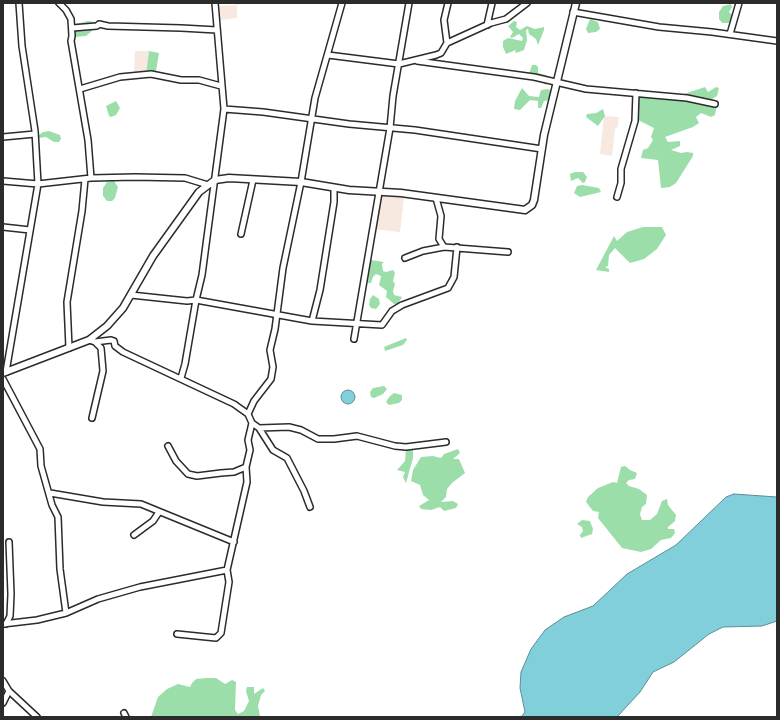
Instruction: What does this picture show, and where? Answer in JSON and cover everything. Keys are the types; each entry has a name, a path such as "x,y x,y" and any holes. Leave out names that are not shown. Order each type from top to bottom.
{"street":[{"path":"5,373 38,184 35,134 22,46 18,3"},
{"path":"59,3 70,15 72,28 71,41 80,89 91,178"},
{"path":"180,378 185,364 196,300 202,275 224,109 215,3"},
{"path":"248,414 254,401 271,379 273,367 270,350 311,119 315,98 342,3"},
{"path":"354,339 390,128 393,96 409,3"},
{"path":"328,55 399,64 417,61 442,53 447,43 444,20 448,3"},
{"path":"487,25 492,3"},
{"path":"447,43 487,25 506,19 527,3"},
{"path":"92,341 116,317 165,238 200,192 215,180 229,178 301,182 334,188 436,198 525,210 532,205 534,200 542,149 576,3"},
{"path":"730,34 739,3"},
{"path":"573,12 660,27 730,34 777,41"},
{"path":"72,28 98,26 99,24 108,26 217,30"},
{"path":"417,61 534,77 586,89 687,98 715,104"},
{"path":"80,89 120,77 152,74 181,80 199,80 222,86"},
{"path":"617,196 621,183 621,169 635,121 636,93"},
{"path":"224,109 263,112 452,135 542,149"},
{"path":"3,137 35,134"},
{"path":"3,181 38,184 91,178 135,177 185,178 208,185"},
{"path":"69,348 67,302 82,212 85,179"},
{"path":"241,234 253,180"},
{"path":"312,321 320,290 334,202 334,188"},
{"path":"436,198 441,216 439,239 444,247"},
{"path":"3,227 30,230"},
{"path":"405,258 423,251 444,247 508,252"},
{"path":"131,295 187,301 196,300 312,321 382,325 392,311 402,304 448,288 454,277 456,247"},
{"path":"5,373 69,348 92,341 111,340 114,342 115,346 123,352 234,404 248,414 252,423 259,428 273,450 286,458 304,491 310,507"},
{"path":"92,341 101,348 103,371 92,418"},
{"path":"3,379 40,449 41,466 52,504 58,517 60,570 66,613"},
{"path":"177,634 216,638 221,633 229,582 227,570 247,482 246,467 250,450 248,440 252,423"},
{"path":"259,428 289,427 301,430 318,439 334,440 357,436 400,446 419,447 446,442"},
{"path":"168,446 176,461 188,474 196,476 227,472 246,467"},
{"path":"50,493 103,502 135,502 170,518 205,529 234,542"},
{"path":"134,535 153,520 159,512"},
{"path":"5,624 10,616 11,594 9,542"},
{"path":"5,624 37,620 66,613 98,599 140,587 227,570"},
{"path":"3,681 9,691 37,717"},
{"path":"3,703 9,691"}],"shaded area":[{"path":"236,3 247,3 237,5 237,18 220,20 219,6 236,5"},
{"path":"135,51 149,51 146,75 134,74"},
{"path":"604,116 619,117 618,126 615,129 612,156 600,154"},
{"path":"379,194 404,197 400,232 374,229"}],"green space":[{"path":"731,4 732,7 729,12 733,14 732,23 722,23 719,19 719,12 723,6"},
{"path":"590,19 598,22 600,29 596,32 588,33 586,29"},
{"path":"88,21 95,22 94,29 86,36 74,37 71,32 76,24"},
{"path":"514,21 517,22 516,27 520,30 527,26 535,29 544,27 544,30 538,45 536,39 529,34 528,29 526,30 527,40 524,50 515,53 516,50 506,54 503,47 503,41 508,38 522,41 523,38 519,34 512,38 510,37 513,32 508,26"},
{"path":"149,51 159,53 156,71 146,75"},
{"path":"532,65 536,65 538,67 538,73 546,75 546,85 529,74"},
{"path":"705,87 708,92 716,87 719,88 717,96 712,99 717,104 715,115 711,117 701,113 696,117 699,123 693,127 665,137 668,142 680,141 680,146 671,150 681,153 693,153 693,156 676,183 670,187 661,188 658,160 641,158 643,150 648,148 653,140 651,137 654,128 636,119 636,93 642,91 681,95"},
{"path":"522,88 529,96 539,97 541,90 548,89 553,92 550,100 544,101 541,108 538,108 538,101 530,100 520,110 514,109 515,101"},
{"path":"116,101 120,108 116,115 111,117 109,116 106,106"},
{"path":"603,109 605,116 598,126 586,117 587,114 596,113"},
{"path":"49,131 60,135 61,139 59,142 54,142 46,137 39,138 39,135 43,132"},
{"path":"575,172 583,172 587,177 585,182 583,183 578,178 571,181 570,174"},
{"path":"114,181 118,187 115,198 112,201 107,201 103,196 103,188 107,182"},
{"path":"582,185 599,188 601,192 580,197 574,193 577,186"},
{"path":"643,227 662,227 666,235 657,249 644,259 630,263 615,248 609,255 608,266 605,267 609,269 609,272 596,270 614,236 617,241 627,232"},
{"path":"371,260 384,262 382,264 383,271 386,272 393,270 395,273 393,281 395,284 393,291 394,295 402,297 398,304 394,304 386,297 387,291 379,285 381,276 376,274 371,283 368,283"},
{"path":"373,295 379,299 380,304 376,309 371,308 369,305 370,299"},
{"path":"406,338 407,340 403,345 385,351 384,347"},
{"path":"384,386 387,389 383,394 374,398 371,397 370,392 373,388"},
{"path":"394,393 402,395 402,400 399,403 389,405 386,402"},
{"path":"410,447 413,450 413,458 406,483 403,477 405,472 397,470 405,461 406,449"},
{"path":"458,449 460,453 453,459 459,459 465,473 447,489 446,497 441,502 453,501 458,504 456,508 444,511 440,507 431,510 421,509 419,506 429,500 423,495 420,485 411,481 413,470 421,457 433,456 441,458 444,454"},
{"path":"625,466 637,473 635,479 629,480 626,483 629,486 639,489 647,495 646,504 642,507 640,514 642,520 650,520 657,514 662,501 667,499 668,505 676,515 675,521 668,527 668,529 674,529 675,533 671,538 661,540 651,549 641,552 622,548 598,518 599,512 593,511 586,502 588,497 598,488 613,482 617,483 621,467"},
{"path":"582,520 590,521 593,529 592,534 581,538 580,535 583,531 582,527 577,524"},
{"path":"216,678 225,684 232,680 236,682 235,710 238,714 244,711 249,701 246,691 247,687 254,687 254,694 263,688 265,691 261,695 258,706 260,717 151,717 158,697 167,689 178,684 190,687 196,679"}],"water":[{"path":"348,390 353,392 355,397 353,402 348,404 343,402 341,397 343,392"},
{"path":"734,494 777,497 777,621 762,626 723,627 709,634 674,662 653,672 640,692 617,717 521,717 525,712 520,688 521,672 531,649 545,630 564,617 593,606 627,574 676,545 726,497"}]}
